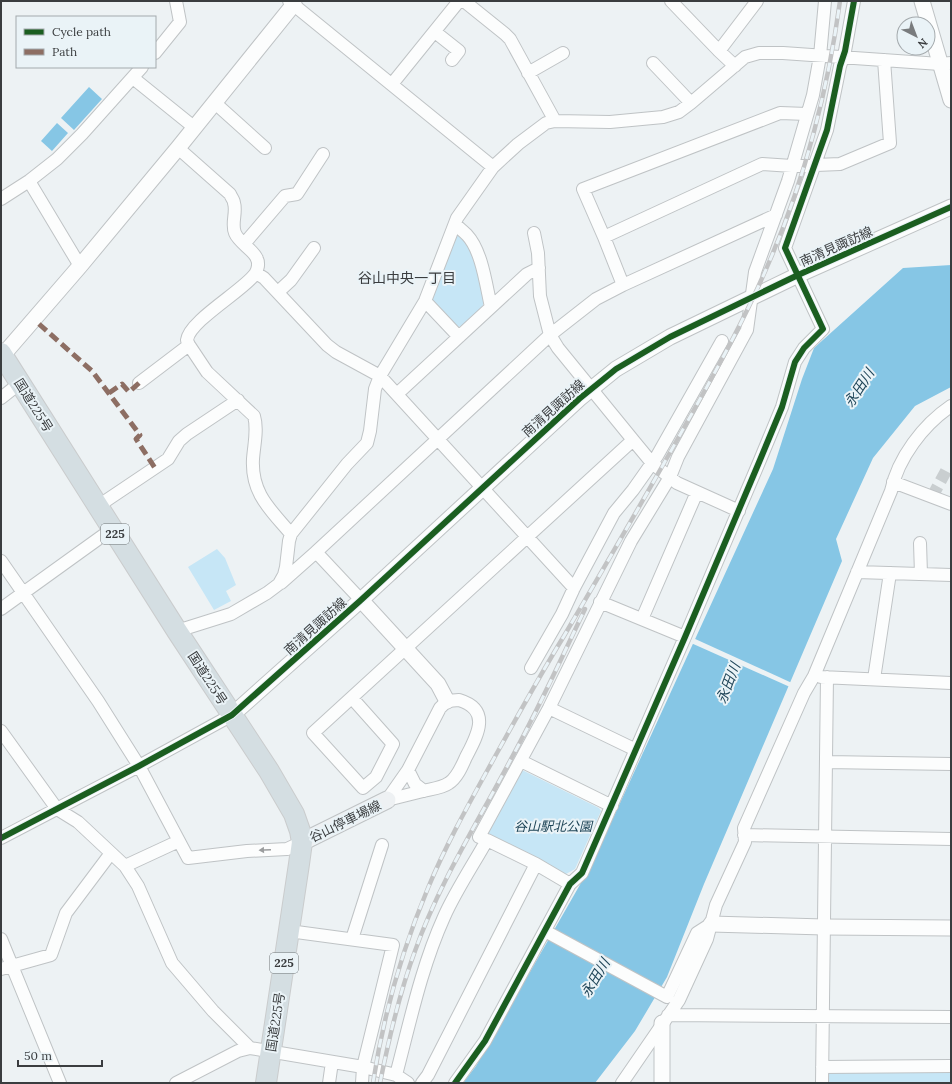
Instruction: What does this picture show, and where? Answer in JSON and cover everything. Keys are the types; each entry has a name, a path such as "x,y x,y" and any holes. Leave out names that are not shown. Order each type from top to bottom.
{"highway":[{"name":"国道225号","path":"2,354 98,508 269,772 294,814 302,842 266,1083"}],"main road":[{"name":"谷山停車場線","path":"302,842 387,800"}],"street":[{"path":"156,51 180,22 176,1"},
{"path":"392,84 459,1"},
{"path":"464,1 506,34 555,121"},
{"path":"672,1 735,66"},
{"path":"719,51 757,1"},
{"path":"570,884 536,864 479,837 521,761 631,540 670,477 678,457 747,330 755,272 776,215 813,95 820,56 825,1"},
{"path":"455,1083 485,1041 570,884 582,873 685,637 782,408 795,362 804,348 823,329 785,248 827,130 854,1"},
{"path":"922,1 946,63 951,100"},
{"path":"2,354 80,266 195,128 293,2 493,166"},
{"path":"434,32 458,52"},
{"path":"528,73 563,53"},
{"path":"279,584 286,567 291,534 367,443 370,431 375,389 380,376 425,300 457,218 493,166 518,144 546,124 555,121 610,122 663,117 679,112 691,104 745,57 759,53 783,53 842,58 946,63"},
{"path":"604,237 762,164 792,166 840,164 890,143 884,60"},
{"path":"653,63 691,104"},
{"path":"1,199 29,181 57,159 141,68"},
{"path":"133,78 195,128"},
{"path":"215,103 264,148"},
{"path":"623,285 584,189 780,113 807,114"},
{"path":"178,148 230,194 234,203 235,234 257,258 258,264 256,273 194,327 187,340 208,372 254,416 254,481 258,492 266,504 291,534"},
{"path":"244,244 285,196 297,194 323,154"},
{"path":"29,181 80,266"},
{"name":"南清見諏訪線","path":"232,715 361,600 591,388 616,369 670,337 798,275 951,207"},
{"path":"177,631 231,614 267,593 279,584 316,552 550,335 596,299 623,285 776,215"},
{"path":"455,224 468,236 475,247 480,260 491,307"},
{"path":"534,233 538,253 540,296 550,335 558,348 652,463 677,483 739,511"},
{"path":"278,292 291,280 314,248"},
{"path":"397,394 526,274 539,268"},
{"path":"256,273 264,278 278,292 327,345 336,352 380,376 574,588"},
{"path":"425,300 458,337"},
{"path":"531,668 562,614 574,588 614,513 652,463 722,341"},
{"path":"139,383 189,345"},
{"path":"1,398 20,383"},
{"path":"98,508 107,500 168,459 179,442 194,428 238,400"},
{"path":"622,1083 682,993 707,939 716,905 745,842 744,828 804,693 814,676 902,461 914,442 939,414 951,406"},
{"path":"352,698 393,744 376,777 362,788 313,733 634,440"},
{"path":"893,482 951,504"},
{"path":"642,619 697,492"},
{"path":"1,608 112,529"},
{"path":"920,543 921,574"},
{"path":"316,552 438,684 447,701"},
{"path":"1,561 24,592 139,766 188,858 247,851 287,849 302,842"},
{"path":"857,572 951,575"},
{"path":"874,679 890,573"},
{"path":"600,602 685,637"},
{"path":"814,676 951,683"},
{"path":"822,1083 828,677"},
{"path":"459,700 472,706 477,713 479,722 478,734 457,775 450,783 441,787 387,800 408,770 440,708 447,701 459,700"},
{"path":"548,708 636,750"},
{"path":"1,838 139,766 232,715"},
{"path":"1,731 57,809 78,822 125,866 138,886 172,963 213,1011 250,1048"},
{"path":"521,761 612,806"},
{"path":"826,762 951,764"},
{"path":"408,770 415,784 424,791"},
{"path":"744,835 951,839"},
{"path":"396,1075 419,986 436,936 444,916 487,840"},
{"path":"125,866 179,841"},
{"path":"352,939 382,844"},
{"path":"7,968 51,955 66,913 110,853"},
{"path":"422,1083 428,1075 536,864"},
{"path":"545,931 667,997 697,933 711,924 951,928"},
{"path":"289,931 394,945 363,1067 362,1083"},
{"path":"1,939 7,968 60,1083"},
{"path":"665,1019 823,1016 951,1018"},
{"path":"662,1083 665,1019"},
{"path":"176,1083 238,1051 250,1048 363,1067 396,1075 408,1083"},
{"path":"329,1083 332,1062"},
{"path":"822,1067 951,1066"}],"green space":[{"path":"461,235 471,250 476,262 484,301 482,309 462,326 458,327 433,301 433,294 455,236"},
{"path":"217,549 225,558 236,585 226,591 231,601 214,610 188,567"},
{"name":"谷山駅北公園","path":"522,770 599,808 601,811 575,869 566,874 487,833"},
{"path":"951,1068 951,1083 828,1083 828,1071"}],"water":[{"path":"89,87 102,99 74,130 61,118"},
{"path":"57,123 68,133 52,151 41,141"},
{"name":"永田川","path":"951,265 951,387 915,406 873,458 836,539 842,561 704,884 667,977 635,1031 595,1083 463,1083 476,1066 593,862 773,469 802,379 814,348 903,268"}],"pier":[{"path":"693,638 792,683 790,687 691,643"}],"tunnel":[{"path":"932,497 946,471"}],"railway":[{"path":"373,1083 382,1033 394,984 410,935 441,858 471,800 544,669 641,504 708,384 741,323 761,281 783,229 814,133 829,67 840,1"},
{"path":"380,1083 399,1000 409,967 435,901 531,722 585,609"}],"marked path":[{"path":"39,324 92,371 140,435 136,439 155,468"},
{"path":"109,393 122,384 129,392 139,383"}],"cycle path":[{"path":"455,1083 485,1041 570,884 582,873 760,460 782,407 795,362 804,348 823,329 785,248 827,130 840,66 845,51 854,1"},
{"path":"1,838 139,766 232,715 361,600 579,399 616,369 670,337 798,275 951,207"}],"district":[{"name":"谷山中央一丁目","path":"407,278"}]}
